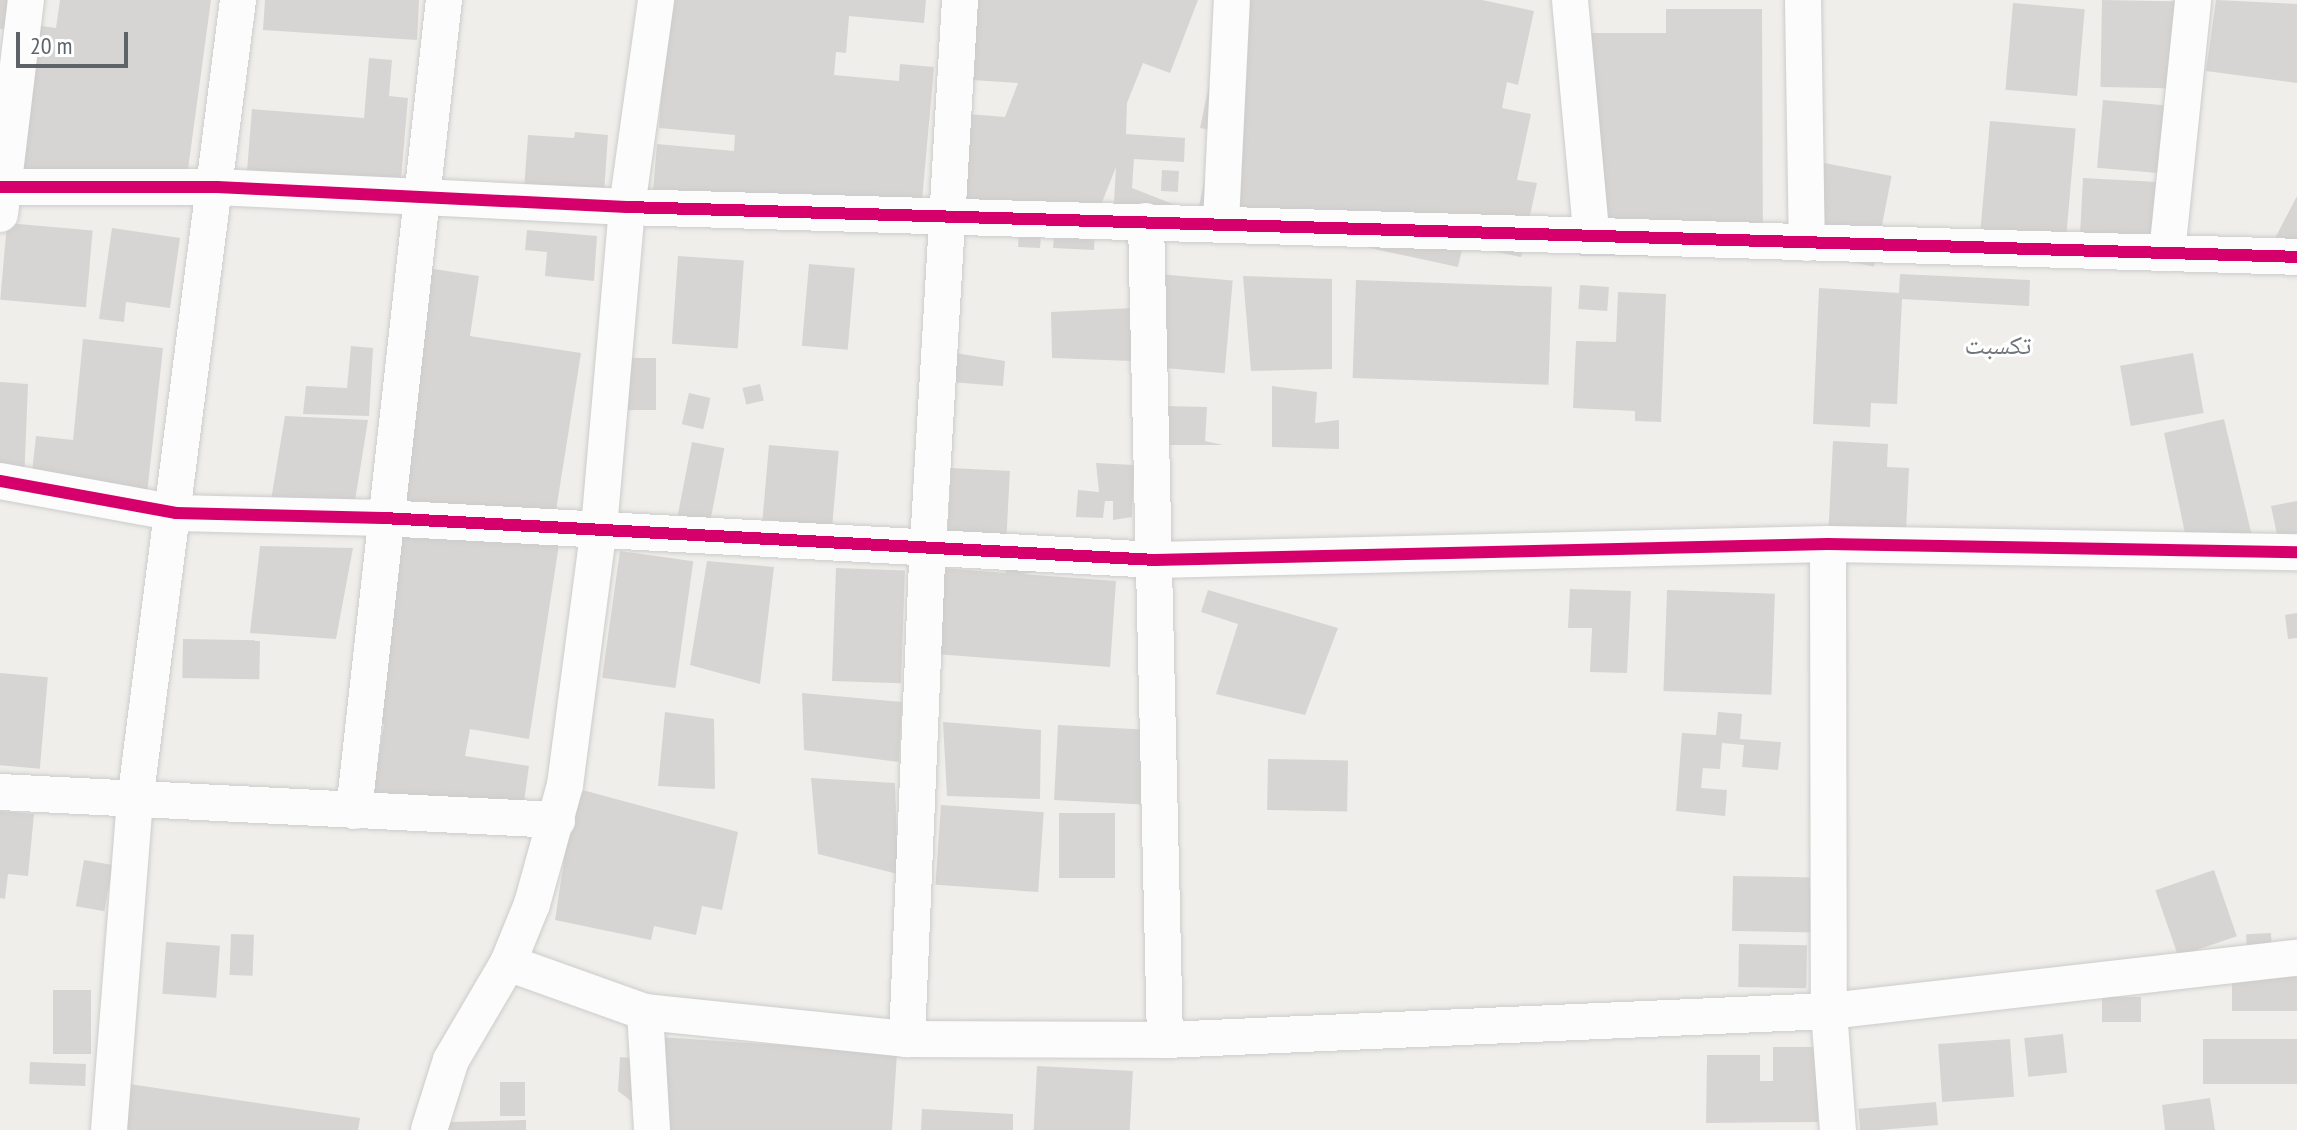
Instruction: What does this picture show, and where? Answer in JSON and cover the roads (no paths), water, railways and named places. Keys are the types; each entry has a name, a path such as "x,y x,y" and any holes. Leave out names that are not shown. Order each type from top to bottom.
{"street":[{"path":"26,0 1,196 217,187 627,207 1591,232 1807,243 2297,257"},
{"path":"109,1130 135,801 176,513 238,0"},
{"path":"354,811 383,518 444,0"},
{"path":"429,1130 451,1060 508,963 557,820 599,528 627,207 656,0"},
{"path":"907,1039 928,544 950,215 960,0"},
{"path":"1221,222 1232,0"},
{"path":"1570,0 1591,232"},
{"path":"1803,0 1807,243"},
{"path":"2167,253 2193,0"},
{"path":"1146,221 1165,1040"},
{"path":"0,481 176,513 599,528 928,544 1155,560 1828,544 2297,552"},
{"path":"1828,544 1829,1011 1838,1130"},
{"path":"0,792 557,820"},
{"path":"508,963 645,1012 907,1039 1165,1040 1829,1011 2297,958"},
{"path":"645,1012 652,1130"}],"district":[{"name":"تكسبت","path":"1998,345"}]}
